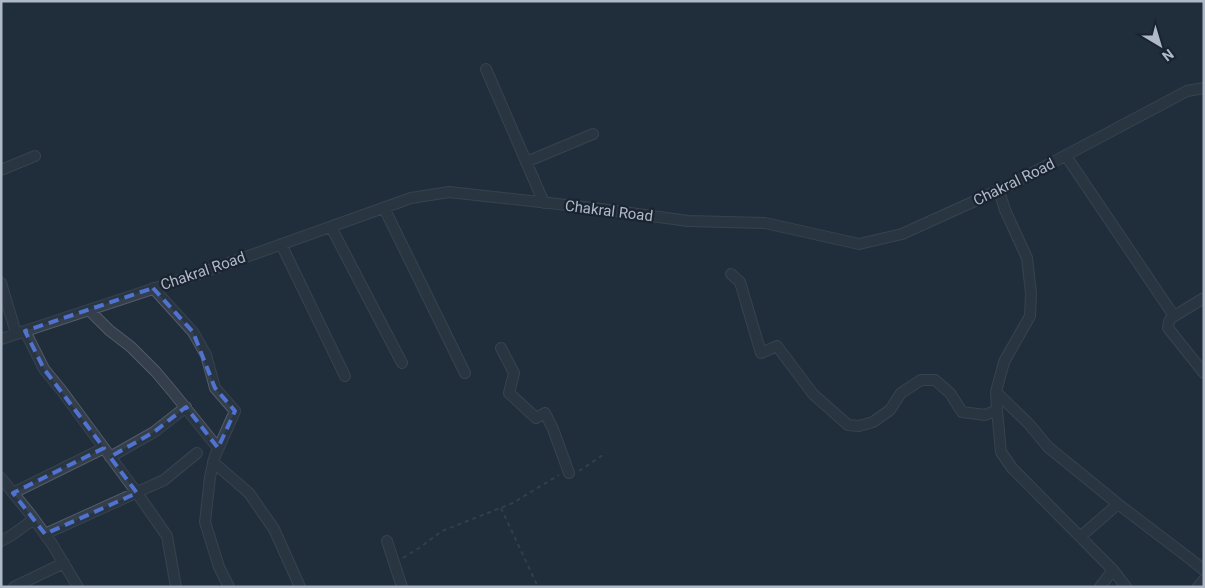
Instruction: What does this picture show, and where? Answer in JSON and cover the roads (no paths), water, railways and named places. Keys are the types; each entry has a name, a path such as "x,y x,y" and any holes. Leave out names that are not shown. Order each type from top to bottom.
{"street":[{"path":"486,69 544,203"},
{"name":"Chakral Road","path":"1,338 154,288 411,198 449,192 594,208 688,221 765,223 859,244 902,234 999,191 1187,90 1204,88"},
{"path":"526,162 593,134"},
{"path":"1,170 35,156"},
{"path":"1066,156 1174,316"},
{"path":"999,191 1005,210 1027,258 1031,293 1030,316 1004,362 996,392 1001,452 1012,468 1113,570 1126,587"},
{"path":"384,208 465,373"},
{"path":"331,226 402,363"},
{"path":"282,244 345,376"},
{"path":"731,274 740,282 761,353 777,346 813,394 848,424 859,426 874,422 890,410 901,393 922,380 935,380 950,393 962,412 985,415 997,410"},
{"path":"1,283 21,332 44,369 137,492 167,536 176,587"},
{"path":"154,288 193,332 206,356 215,388 235,411 213,462 205,522 219,568 229,587"},
{"path":"1203,370 1168,328 1168,322 1174,316 1204,298"},
{"path":"89,310 109,330 132,347 156,372 218,448"},
{"path":"501,348 514,373 509,393 536,418 545,414 553,428 569,473"},
{"path":"996,392 1029,424 1048,447 1204,570"},
{"path":"14,493 154,432 186,407"},
{"path":"45,534 164,480 198,453"},
{"path":"213,462 248,493 264,515 274,530 300,587"},
{"path":"3,483 14,493 45,534 78,587"},
{"path":"1080,537 1118,504"},
{"path":"1,541 34,519"},
{"path":"387,542 402,587"},
{"path":"14,587 64,563"},
{"path":"1100,587 1113,570"},
{"path":"1198,587 1204,580"}]}
